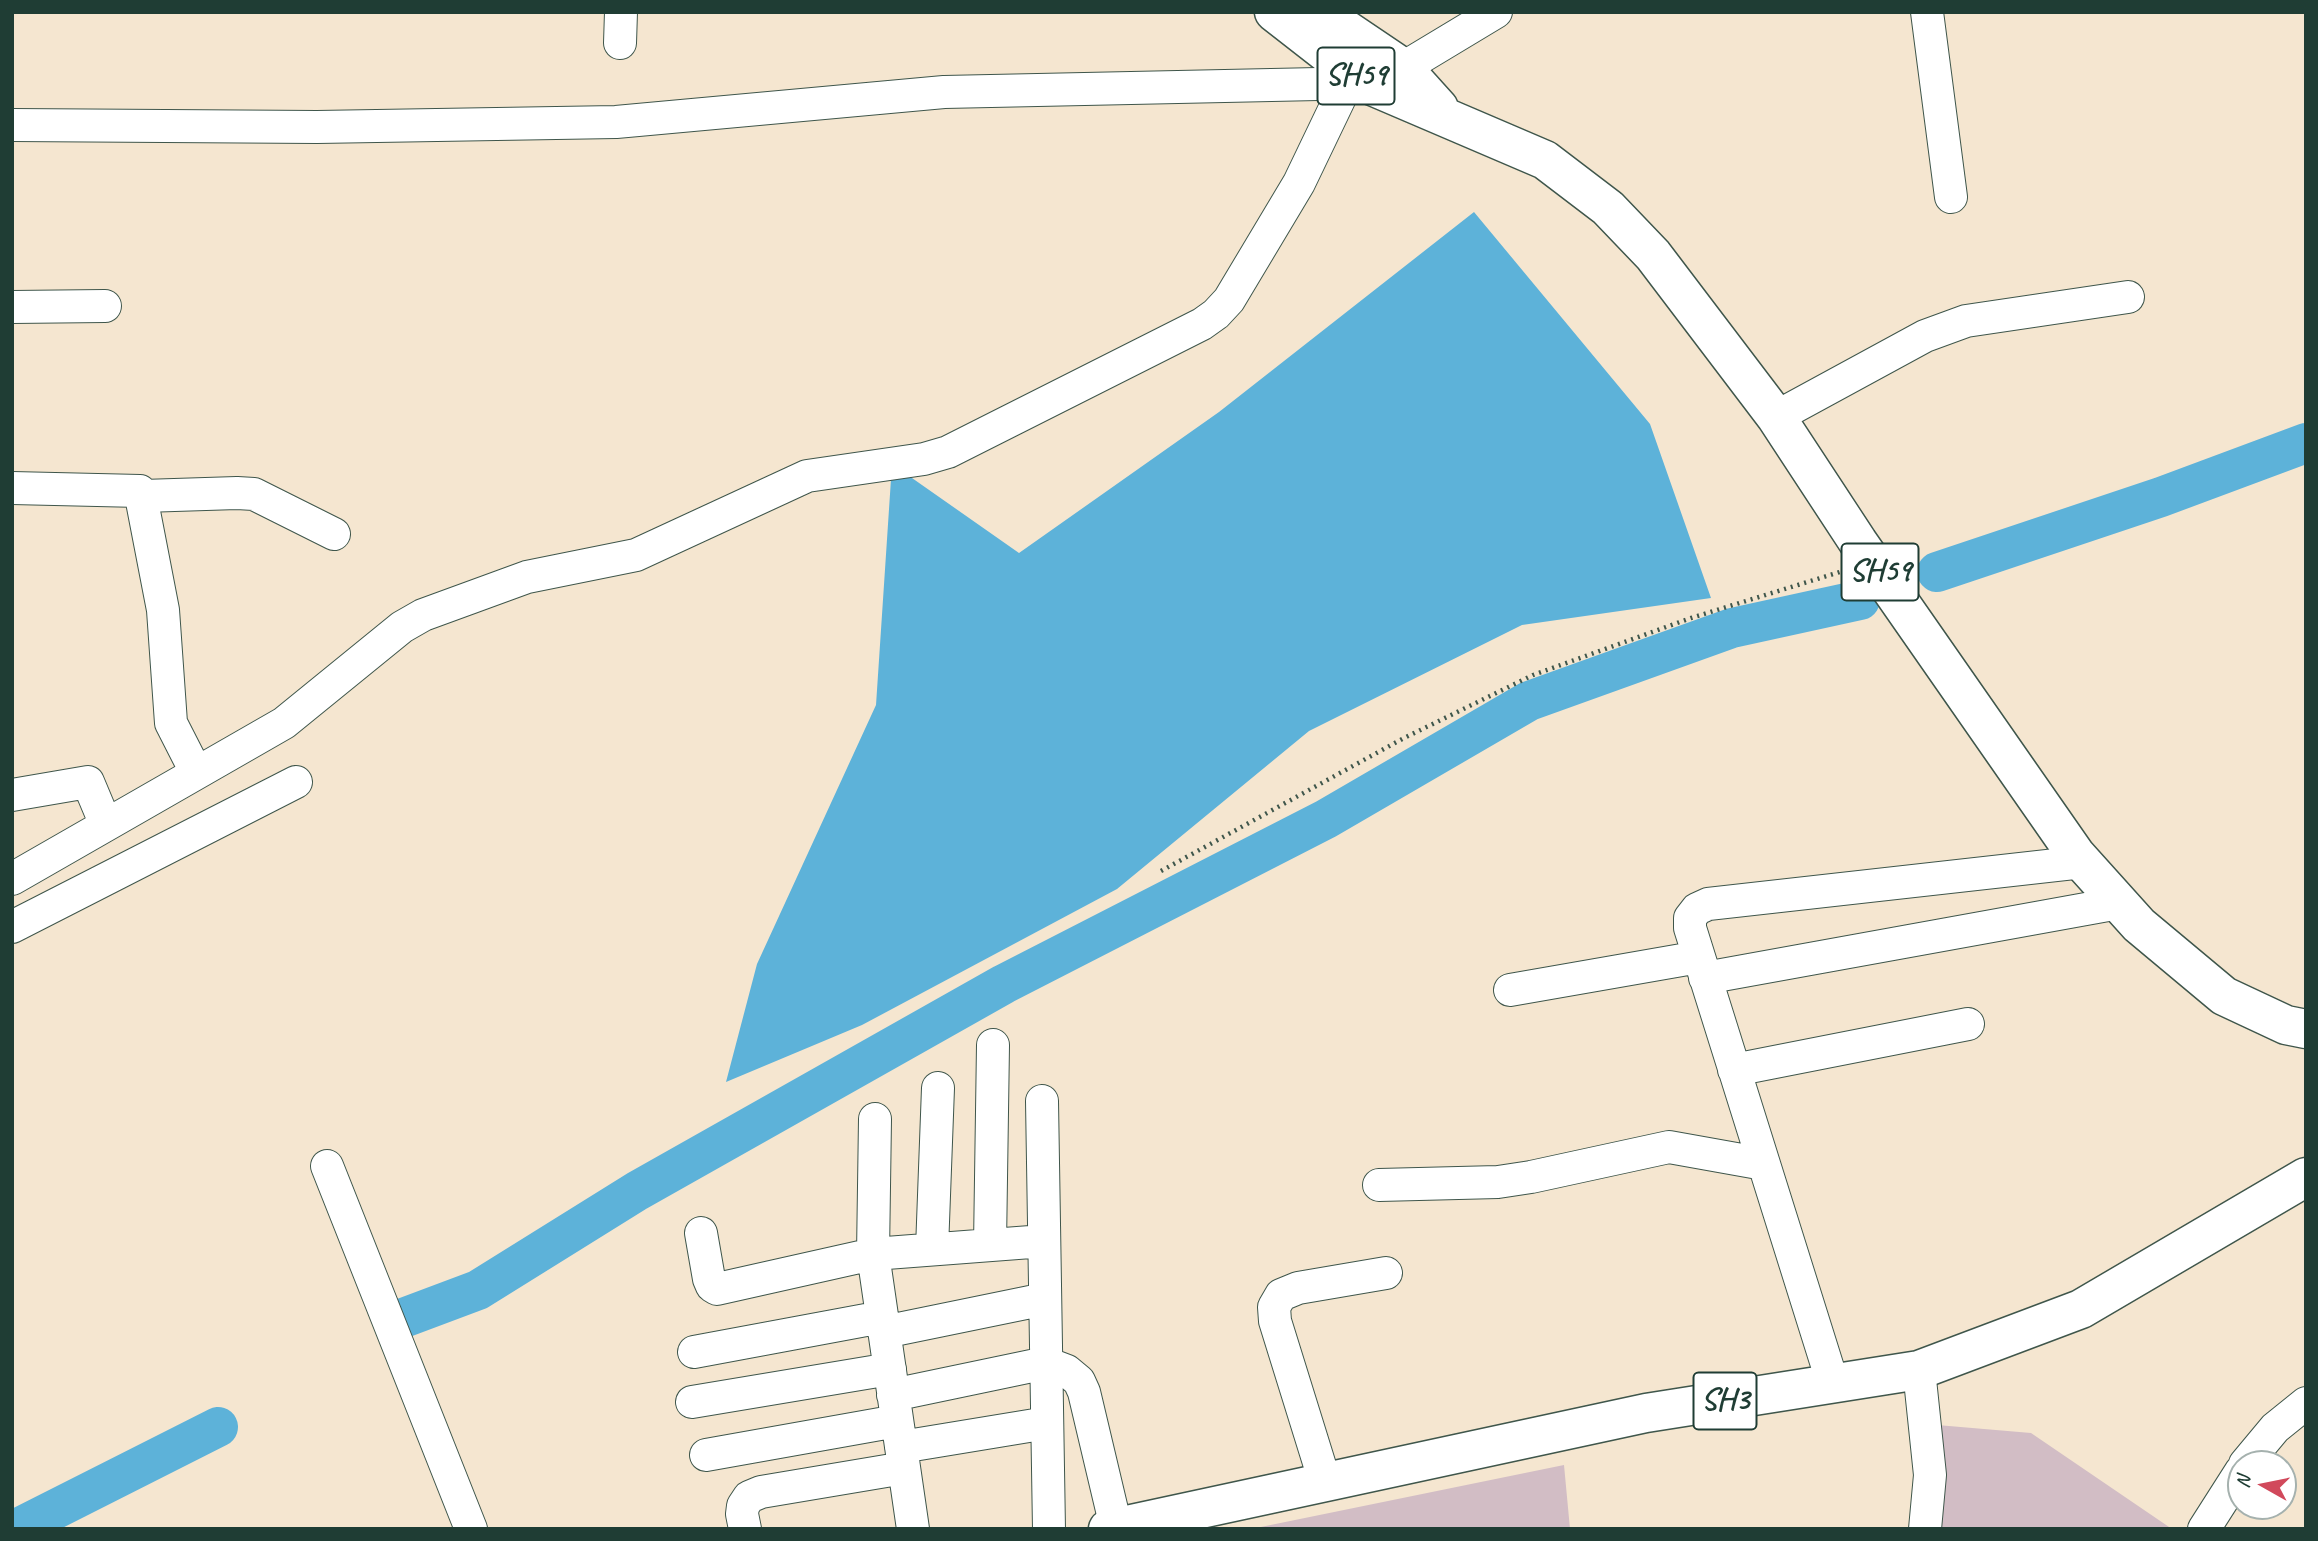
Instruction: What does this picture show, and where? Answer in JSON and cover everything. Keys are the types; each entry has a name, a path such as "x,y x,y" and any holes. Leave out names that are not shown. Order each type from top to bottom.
{"main road":[{"name":"SH59","path":"1273,12 1356,83 1545,160 1608,208 1653,255 1776,417 1872,562 2083,862 2139,925 2224,996 2287,1025 2306,1030"},
{"name":"SH59","path":"1320,12 1403,68 1450,120"},
{"name":"SH3","path":"1112,1528 1646,1413 1919,1370 2081,1309 2306,1177"}],"street":[{"path":"12,125 317,127 616,122 944,92 1356,83 1403,68 1496,12"},
{"path":"1927,12 1951,197"},
{"path":"12,879 284,723 401,627 423,615 527,577 636,555 807,476 925,459 948,452 1202,324 1229,300 1356,83"},
{"path":"1776,417 1925,336 1966,321 2127,298"},
{"path":"12,307 104,306"},
{"path":"12,488 140,491 164,617 171,723 196,772"},
{"path":"143,496 254,494 334,534"},
{"path":"12,794 88,782 106,825"},
{"path":"12,926 296,782"},
{"path":"1833,1384 1690,928 1690,918 1697,909 1708,904 2083,862"},
{"path":"1510,990 1702,967 2119,903"},
{"path":"1734,1070 1968,1024"},
{"path":"990,1245 993,1045"},
{"path":"932,1249 938,1088"},
{"path":"1042,1101 1049,1529"},
{"path":"875,1119 873,1254 913,1529"},
{"path":"1379,1185 1498,1182 1669,1147 1764,1164"},
{"path":"327,1166 471,1529"},
{"path":"701,1233 709,1279 712,1286 718,1289 873,1254 1044,1241"},
{"path":"1325,1482 1275,1321 1274,1307 1281,1295 1298,1288 1386,1273"},
{"path":"694,1352 1045,1299"},
{"path":"745,1529 743,1506 749,1497 897,1420 1046,1363 1067,1371 1079,1381 1084,1392 1112,1528"},
{"path":"1919,1370 1930,1475 1925,1529"},
{"path":"692,1402 897,1420 1047,1423"},
{"path":"2257,1450 2275,1428 2306,1403"},
{"path":"706,1455 897,1420"},
{"path":"2204,1529 2227,1493"}],"path":[{"path":"1161,871 1404,738 1532,675 1691,618 1872,562"}],"shaded area":[{"path":"1937,1425 2031,1433 2172,1529 1932,1529"},
{"path":"1564,1465 1570,1529 1251,1529"}],"water":[{"path":"1474,212 1650,424 1711,598 1522,625 1309,731 1117,889 862,1025 726,1082 757,964 876,705 892,464 1019,553 1219,412"}],"waterway":[{"path":"1937,572 2161,497 2306,443"},
{"path":"398,1320 478,1290 637,1191 1004,984 1326,819 1529,701 1732,628 1860,600"},
{"path":"16,1529 218,1427"}]}
